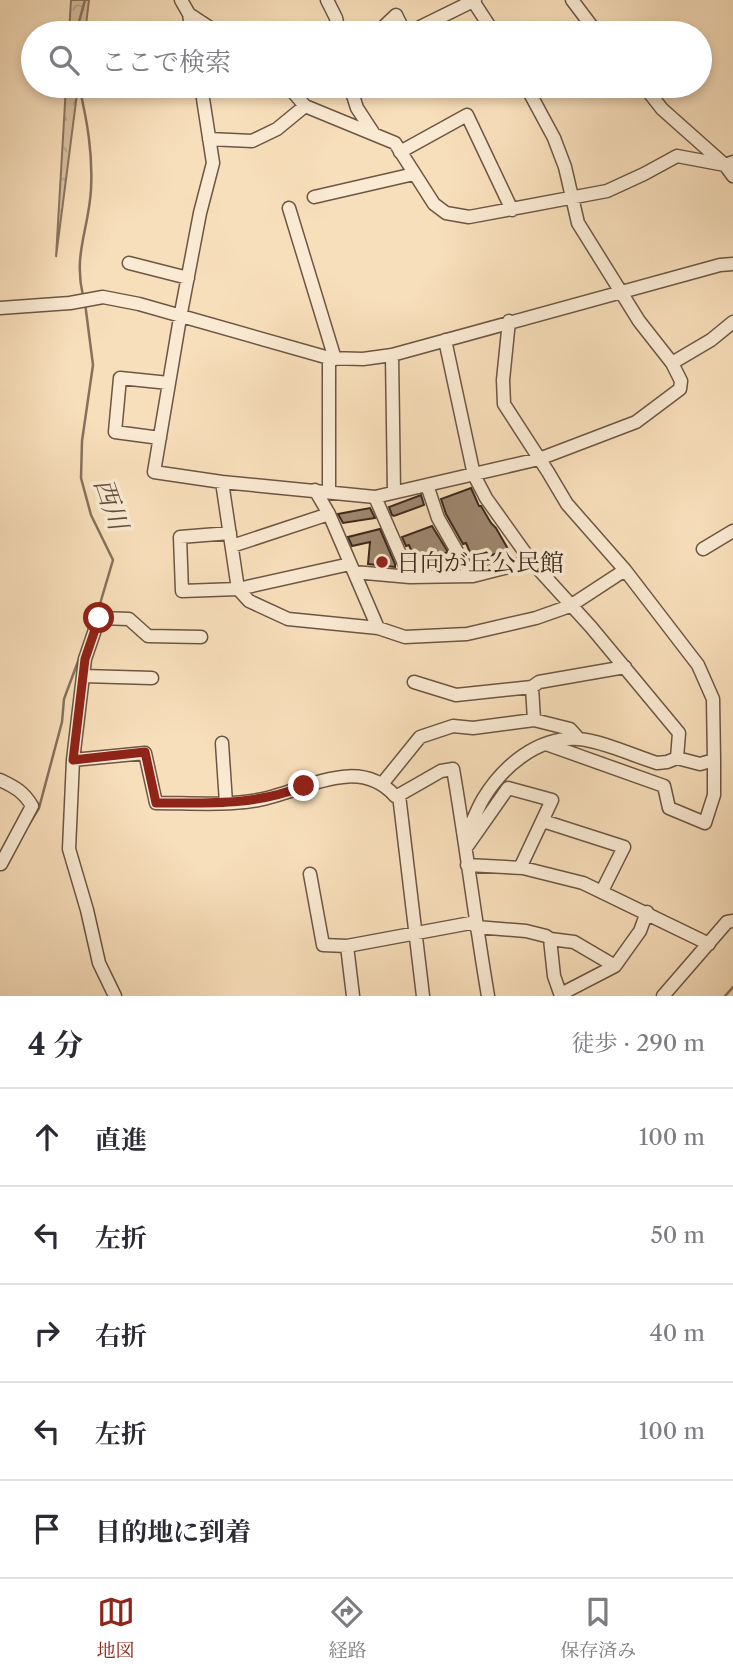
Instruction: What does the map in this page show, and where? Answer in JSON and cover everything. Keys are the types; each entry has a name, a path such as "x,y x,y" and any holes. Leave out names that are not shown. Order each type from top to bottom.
{"street":[{"path":"181,0 190,21"},
{"path":"327,0 337,21"},
{"path":"572,0 588,21"},
{"path":"432,21 474,1 486,21"},
{"path":"189,14 200,21"},
{"path":"203,98 213,163 180,318 154,472 222,482 375,497 539,459 636,422 680,388 681,381 672,362 639,321 578,223 565,167 554,138 532,98"},
{"path":"298,98 304,106 395,143 434,204 446,213 469,217 607,191 677,156 730,168"},
{"path":"354,98 374,135"},
{"path":"654,98 730,168"},
{"path":"209,139 252,141 277,129 304,106"},
{"path":"400,152 467,115 512,210"},
{"path":"314,197 414,174"},
{"path":"289,208 332,358 329,492"},
{"path":"129,263 188,278"},
{"path":"0,308 103,298 139,304 180,318 332,358 363,359 391,355 621,291 733,264"},
{"path":"509,321 504,404 567,505 625,570 698,666 713,699 714,794 705,823 669,808 664,786 545,744"},
{"path":"672,362 711,340 733,322"},
{"path":"445,340 474,475 485,498 531,561 625,667 679,733 677,758"},
{"path":"391,355 394,492"},
{"path":"160,438 115,432 120,378 169,383"},
{"path":"222,482 238,589 249,601 288,619 378,628 405,637 467,634 570,607 625,570"},
{"path":"427,485 438,518 471,576"},
{"path":"315,490 329,514 378,628"},
{"path":"375,497 410,577"},
{"path":"329,514 231,540 180,537 182,592 238,589 352,568 410,577 471,576 531,561"},
{"path":"703,549 733,531"},
{"path":"115,996 99,963 69,849 73,760 85,659 99,618 129,619 148,636 201,637"},
{"path":"414,682 456,695 532,687 539,682 625,667"},
{"path":"83,676 152,678"},
{"path":"532,687 534,720"},
{"path":"382,784 420,737 453,726 473,728 534,720 570,729 579,739"},
{"path":"465,843 483,799 495,783 520,756 545,744 579,739 657,763 677,758 699,764 714,760"},
{"path":"222,743 226,803"},
{"path":"73,760 145,752 156,803 258,800 323,780 350,776 382,784 395,796 441,771 453,769 488,996"},
{"path":"0,780 26,795 32,806 1,864"},
{"path":"465,843 508,788 552,800 520,868"},
{"path":"400,795 423,996"},
{"path":"543,821 624,847 602,891"},
{"path":"467,865 520,868 562,876 602,891 709,944"},
{"path":"310,874 323,945 347,946 476,924 574,942 615,966"},
{"path":"550,939 554,975 561,995 615,966 640,931 647,912"},
{"path":"663,996 727,922 733,921"},
{"path":"347,946 353,996"}],"green space":[{"path":"71,0 89,0 86,21 70,21"},
{"path":"65,98 76,98 56,257"}],"building":[{"path":"471,488 479,506 508,549 474,562 466,543 463,544 446,514 441,499"},
{"path":"421,495 424,505 392,515 389,507"},
{"path":"370,508 375,518 343,523 338,514"},
{"path":"432,526 448,552 417,564 409,545 406,546 402,537"},
{"path":"380,529 395,567 368,564 370,542 352,546 348,537"}],"waterway":[{"name":"西川","path":"79,21 85,0"},
{"name":"西川","path":"82,98 91,162 90,203 80,267 83,296"},
{"name":"西川","path":"85,303 93,365 82,441 81,478 91,515 113,560 97,614"},
{"name":"西川","path":"28,826 39,808 62,722 64,699 80,656"},
{"path":"725,996 733,987"}],"place":[{"name":"日向が丘公民館","path":"382,562"}],"route":[{"path":"99,618 85,659 73,760 145,752 156,803 258,800 282,795 304,786"}]}
